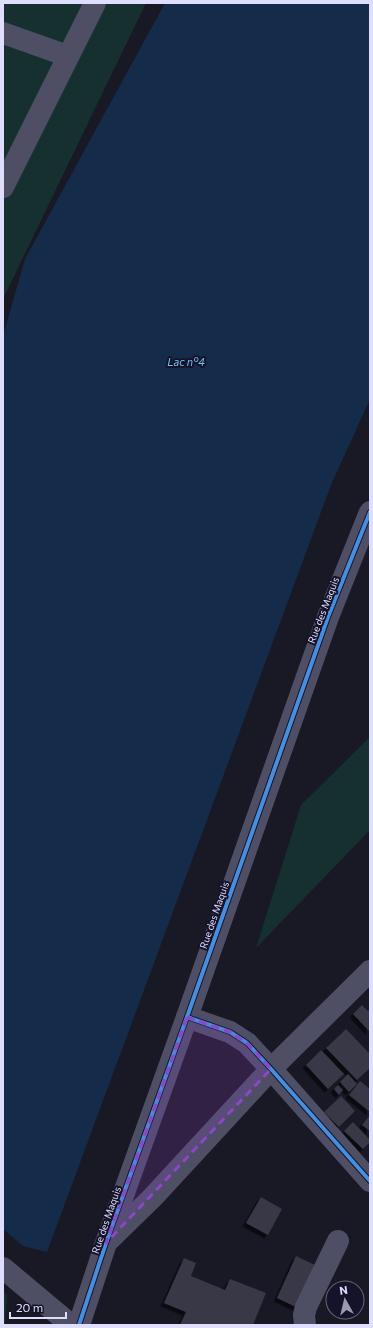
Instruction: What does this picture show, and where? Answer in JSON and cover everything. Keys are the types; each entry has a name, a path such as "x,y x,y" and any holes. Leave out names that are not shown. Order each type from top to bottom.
{"street":[{"path":"3,186 95,3"},
{"path":"3,33 68,56"},
{"name":"Rue des Maquis","path":"79,1325 106,1243 328,617 370,512"},
{"path":"106,1243 154,1197 272,1069 370,970"},
{"path":"187,1017 230,1032 247,1043 272,1069 370,1182"},
{"path":"305,1325 304,1316 306,1307 338,1241"},
{"path":"3,1268 71,1325"}],"highlighted area":[{"path":"187,1017 230,1032 247,1043 271,1069 106,1243"}],"green space":[{"path":"3,3 146,3 3,299"},
{"path":"370,737 370,830 256,948 301,805"},
{"path":"3,1291 7,1295 5,1325 3,1325"}],"water":[{"name":"Lac n°4","path":"165,3 370,3 370,399 331,485 47,1252 23,1246 3,1229 3,336 25,259"}],"building":[{"path":"362,1005 368,1011 370,1009 370,1032 353,1014"},
{"path":"346,1029 370,1054 370,1068 357,1080 326,1048"},
{"path":"321,1050 344,1074 328,1089 306,1065"},
{"path":"348,1074 357,1084 349,1092 340,1082"},
{"path":"360,1081 370,1089 370,1112 349,1095"},
{"path":"338,1085 343,1090 339,1095 334,1089"},
{"path":"341,1096 355,1111 339,1127 324,1112"},
{"path":"370,1115 370,1131 362,1125"},
{"path":"353,1122 370,1140 370,1142 363,1149 344,1131"},
{"path":"261,1197 282,1209 268,1235 246,1223"},
{"path":"296,1256 315,1265 296,1307 277,1298"},
{"path":"184,1258 196,1263 191,1276 225,1290 230,1279 266,1293 253,1325 180,1325 186,1312 164,1303"}],"cycle path":[{"path":"79,1325 106,1243 328,617 370,512"},
{"path":"187,1017 230,1032 247,1043 370,1181"}]}
